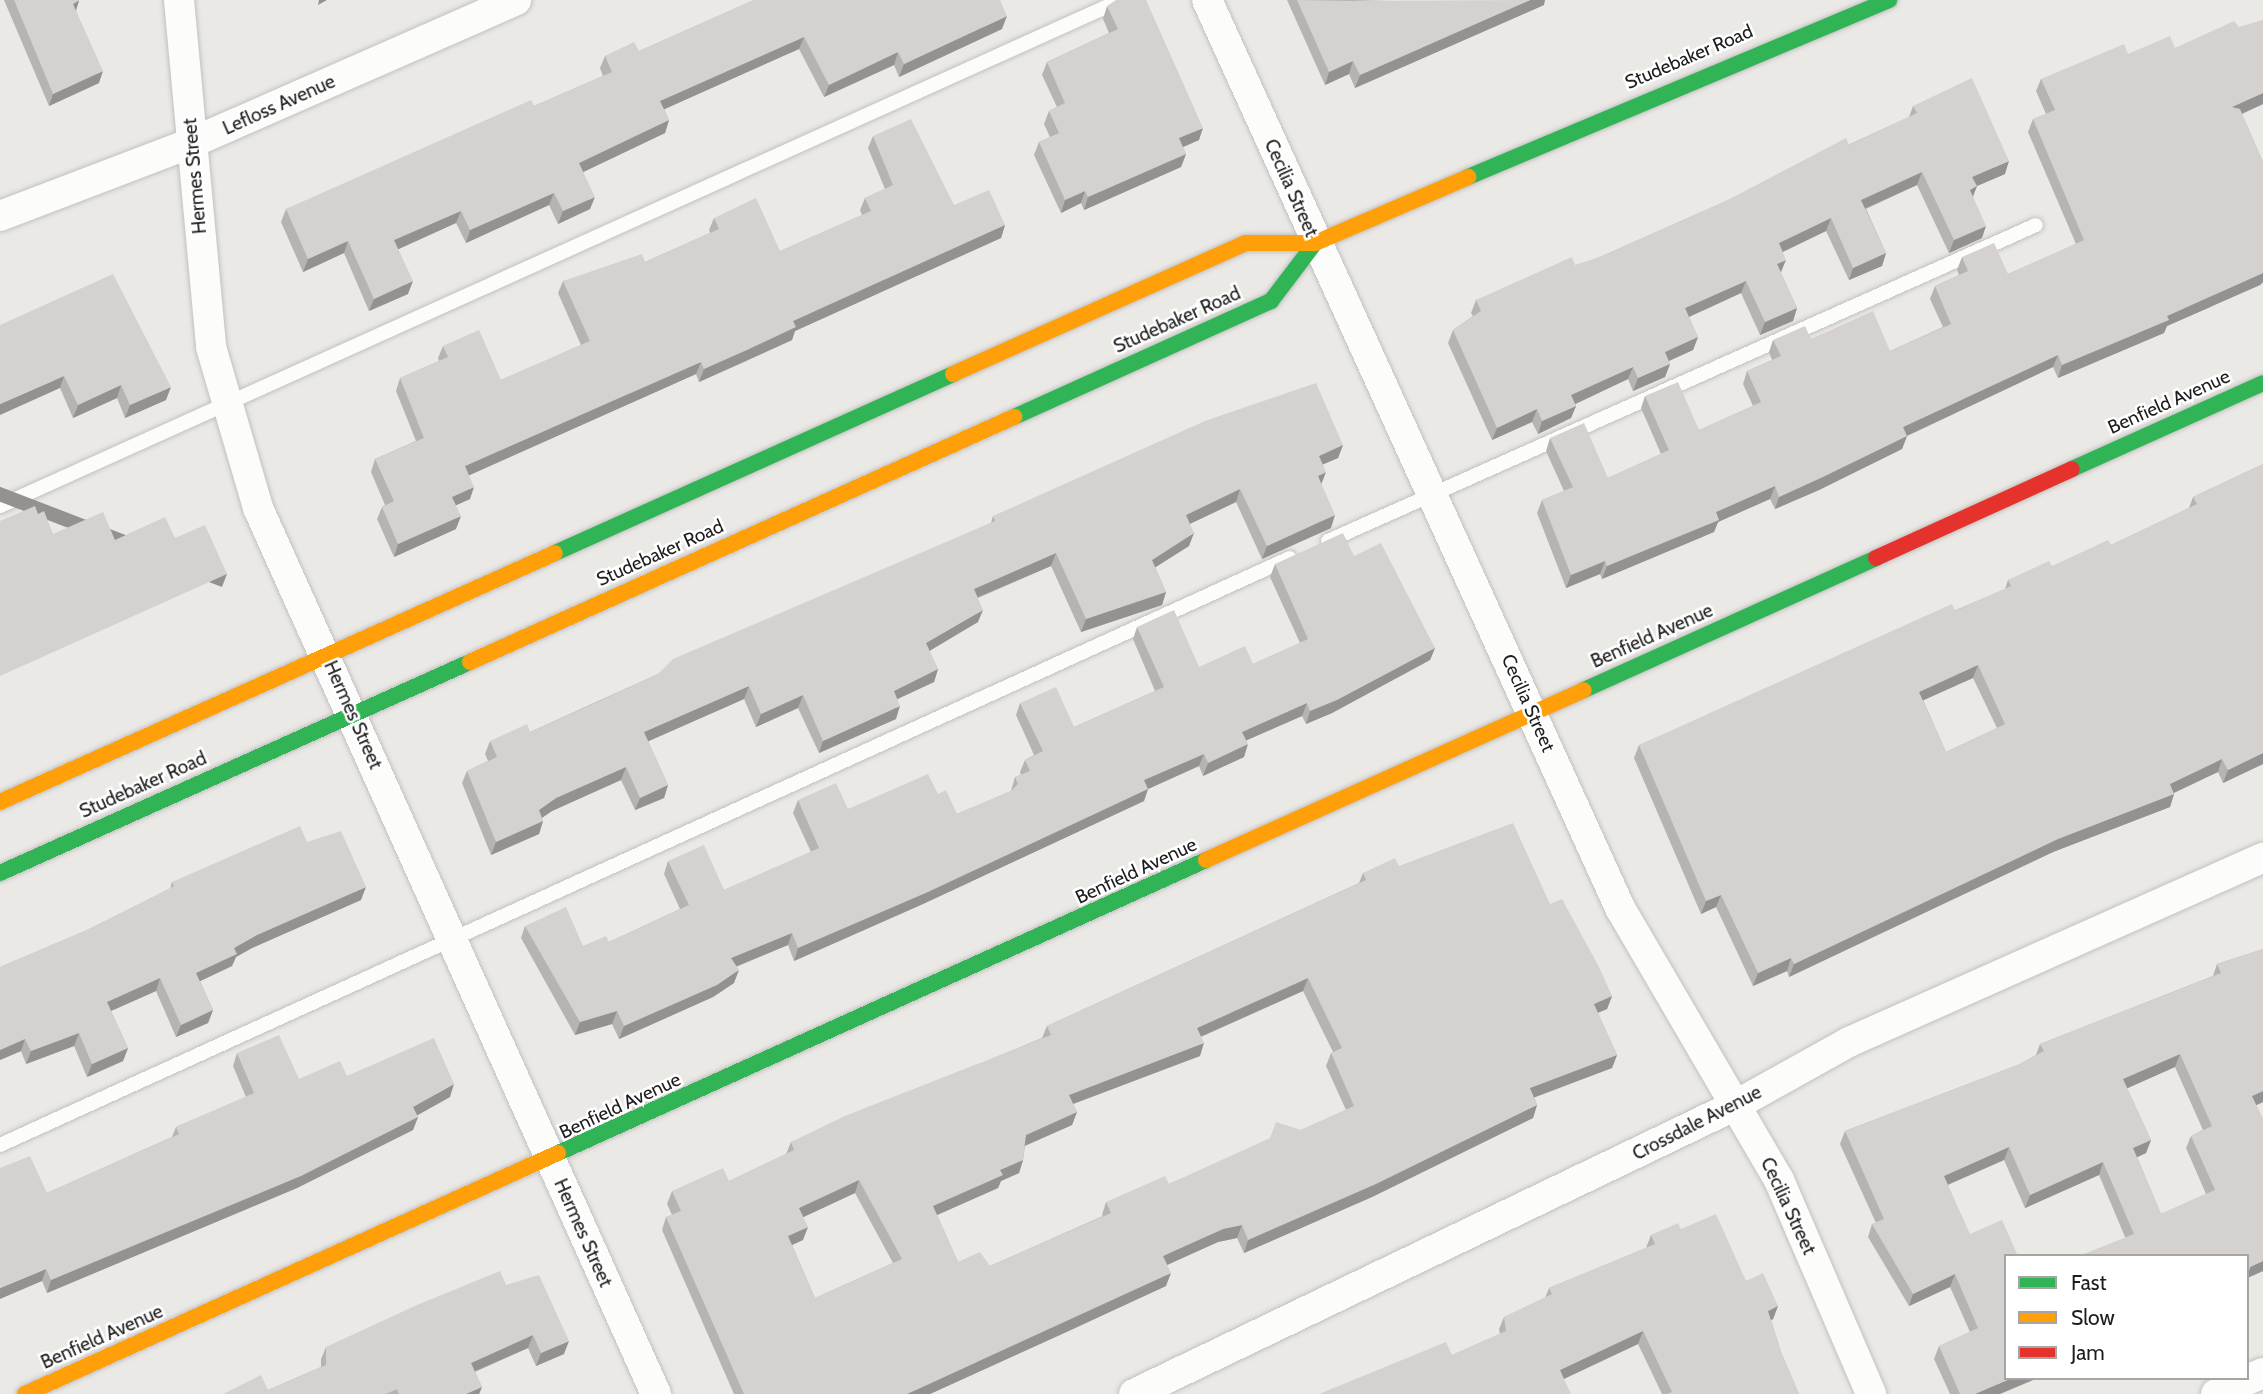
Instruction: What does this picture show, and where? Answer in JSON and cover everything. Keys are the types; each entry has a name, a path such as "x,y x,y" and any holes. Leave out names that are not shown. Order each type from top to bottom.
{"main road":[{"name":"Studebaker Road","path":"0,802 1246,243 1315,243 1798,33 1889,0"},
{"name":"Studebaker Road","path":"0,873 1271,301 1315,243"},
{"name":"Benfield Avenue","path":"25,1394 550,1161 2263,383"}],"street":[{"name":"Hermes Street","path":"179,0 211,347 258,508 656,1394"},
{"name":"Lefloss Avenue","path":"0,216 191,143 516,0"},
{"name":"Cecilia Street","path":"1207,0 1315,243 1533,713 1620,908 1779,1180 1871,1394"},
{"name":"Crossdale Avenue","path":"1134,1394 1734,1106 1849,1042 2263,858"},
{"path":"2216,1394 2247,1380"}],"lane":[{"path":"0,506 228,406 1121,0"},
{"path":"0,1145 453,943 1432,493 2036,225"}],"building":[{"path":"14,0 79,0 73,4 103,71 53,94"},
{"path":"753,0 1000,0 1007,16 904,64 898,52 829,85 804,37 660,101 669,120 579,163 595,197 563,211 554,193 470,230 461,211 394,240 413,281 374,299 348,241 308,259 286,209 531,100 534,106 612,72 605,56 634,42 639,51"},
{"path":"1116,0 1146,0 1203,128 1179,138 1186,154 1088,197 1085,191 1065,200 1039,142 1059,133 1049,111 1065,103 1047,62 1118,29 1107,6"},
{"path":"1297,0 1530,0 1360,75 1353,61 1329,72"},
{"path":"2263,20 2263,93 2232,107 2240,109 2263,162 2263,273 2167,316 2169,320 2062,365 2058,355 1903,427 1907,436 1779,497 1775,486 1716,512 1719,520 1607,566 1605,561 1571,575 1542,500 1573,487 1550,438 1584,423 1608,478 1669,450 1645,396 1678,382 1699,430 1761,402 1747,371 1781,356 1773,340 1805,326 1811,339 1873,311 1890,351 1951,324 1935,286 1968,271 1962,257 1994,243 2008,274 2084,240 2033,119 2055,110 2041,79 2124,44 2128,54 2170,36 2175,48 2234,21 2239,27"},
{"path":"1972,78 2009,161 1972,177 1977,186 1970,190 1986,226 1954,240 1922,172 1861,200 1886,253 1853,268 1831,218 1779,243 1786,260 1777,264 1797,308 1765,322 1746,281 1685,308 1698,337 1665,352 1670,364 1638,378 1633,367 1571,395 1576,406 1542,421 1537,409 1497,428 1453,330 1481,311 1476,300 1572,257 1575,265 1600,257 1726,201 1846,138 1849,145 1917,113 1913,106"},
{"path":"911,119 954,205 989,190 1005,225 793,321 796,327 747,350 704,369 701,362 465,466 474,487 452,497 461,516 398,544 382,507 394,501 375,459 424,438 400,378 448,357 443,346 479,330 501,380 590,341 563,281 642,254 645,262 719,229 714,218 756,198 780,251 871,211 865,198 893,185 873,136"},
{"path":"113,274 171,387 130,405 121,385 78,405 64,376 0,404 0,325"},
{"path":"1316,383 1343,445 1319,456 1326,472 1318,476 1335,515 1267,546 1240,489 1186,515 1194,533 1152,560 1166,592 1086,619 1056,553 974,589 983,610 926,643 938,669 894,691 900,706 823,741 803,695 761,714 749,686 644,732 668,785 640,798 626,767 556,798 539,810 543,821 496,842 467,771 497,757 490,741 527,724 530,732 591,705 658,674 673,659 995,521 993,516 1205,421"},
{"path":"2263,464 2263,753 2228,770 2222,759 2170,784 2174,794 2058,839 1794,964 1791,958 1758,973 1721,895 1706,901 1639,745 1952,604 1955,611 2011,586 2008,580 2049,561 2052,566 2108,540 2111,545 2197,504 2193,497","holes":["1978,665 2005,724 1946,752 1919,692"]},
{"path":"35,506 38,514 44,511 53,534 103,512 115,540 165,517 175,538 205,525 227,574 0,676 0,521"},
{"path":"1343,533 1354,556 1381,543 1435,648 1337,700 1310,711 1307,703 1242,732 1248,744 1208,763 1204,754 1144,780 1148,789 928,892 798,948 792,933 731,958 739,970 717,985 624,1026 617,1011 580,1022 525,926 566,907 583,946 606,936 609,942 689,905 668,861 704,845 724,890 819,848 798,800 836,783 848,809 928,774 938,794 946,790 957,814 1011,791 1018,784 1015,777 1030,771 1025,760 1043,751 1020,703 1056,687 1074,727 1164,687 1137,627 1174,610 1199,667 1245,646 1253,664 1308,639 1275,564"},
{"path":"1513,823 1550,904 1562,899 1612,996 1594,1004 1617,1055 1530,1088 1537,1105 1376,1184 1248,1240 1242,1225 1223,1229 1163,1256 1171,1273 907,1394 744,1394 666,1217 681,1211 672,1191 723,1168 729,1181 794,1150 791,1142 845,1116 1051,1035 1047,1026 1366,880 1363,873 1395,858 1399,866","holes":["1308,978 1342,1048 1331,1053 1354,1106 1301,1130 1276,1122 1270,1138 1169,1184 1165,1176 1106,1202 1111,1213 990,1266 980,1252 958,1262 933,1206 1003,1175 1000,1170 1023,1160 1026,1135 1077,1112 1069,1095 1204,1043 1197,1028","859,1180 902,1259 815,1298 788,1236 808,1227 799,1208"]},
{"path":"300,826 307,842 341,831 366,887 257,935 234,948 237,954 196,973 213,1010 181,1025 160,978 107,1002 128,1048 92,1064 79,1033 31,1051 25,1039 0,1050 0,967 85,931 174,886 172,882"},
{"path":"2263,949 2263,1091 2252,1096 2263,1119 2263,1261 2250,1267 2249,1271 2249,1254 2084,1254 2134,1234 2103,1162 2030,1195 2009,1147 1944,1176 1970,1234 2002,1220 2017,1254 2004,1254 2004,1380 2007,1380 1975,1394 1960,1394 1939,1346 1978,1328 1955,1274 1913,1294 1872,1224 1884,1219 1845,1131 2020,1064 2044,1051 2040,1044 2221,973 2217,964","holes":["2180,1054 2212,1126 2191,1136 2215,1190 2161,1214 2133,1148 2151,1140 2123,1079"]},
{"path":"279,1035 299,1079 340,1061 347,1076 434,1038 454,1084 413,1107 418,1117 301,1176 51,1280 46,1269 0,1288 0,1168 30,1156 47,1193 179,1134 176,1127 254,1093 237,1053"},
{"path":"1716,1214 1746,1281 1763,1273 1778,1306 1768,1311 1781,1352 1799,1394 1667,1394 1672,1392 1643,1331 1560,1370 1571,1394 1319,1394 1446,1342 1452,1355 1506,1331 1504,1317 1552,1294 1549,1288 1655,1244 1651,1235 1678,1223 1681,1229"},
{"path":"500,1271 506,1285 539,1275 569,1341 541,1353 533,1335 471,1363 482,1387 466,1394 399,1394 397,1389 386,1394 223,1394 261,1375 268,1390 326,1365 326,1347"}],"traffic: fast":[{"path":"1468,177 1889,0"},
{"path":"1014,417 1271,301 1315,243"},
{"path":"555,553 953,374"},
{"path":"2072,469 2263,383"},
{"path":"1584,690 1876,558"},
{"path":"0,873 470,662"},
{"path":"558,1153 1206,860"}],"traffic: slow":[{"path":"953,374 1246,243 1315,243 1468,177"},
{"path":"470,662 1014,417"},
{"path":"0,802 555,553"},
{"path":"1206,860 1584,690"},
{"path":"25,1394 558,1153"}],"traffic: jam":[{"path":"1876,558 2072,469"}]}
